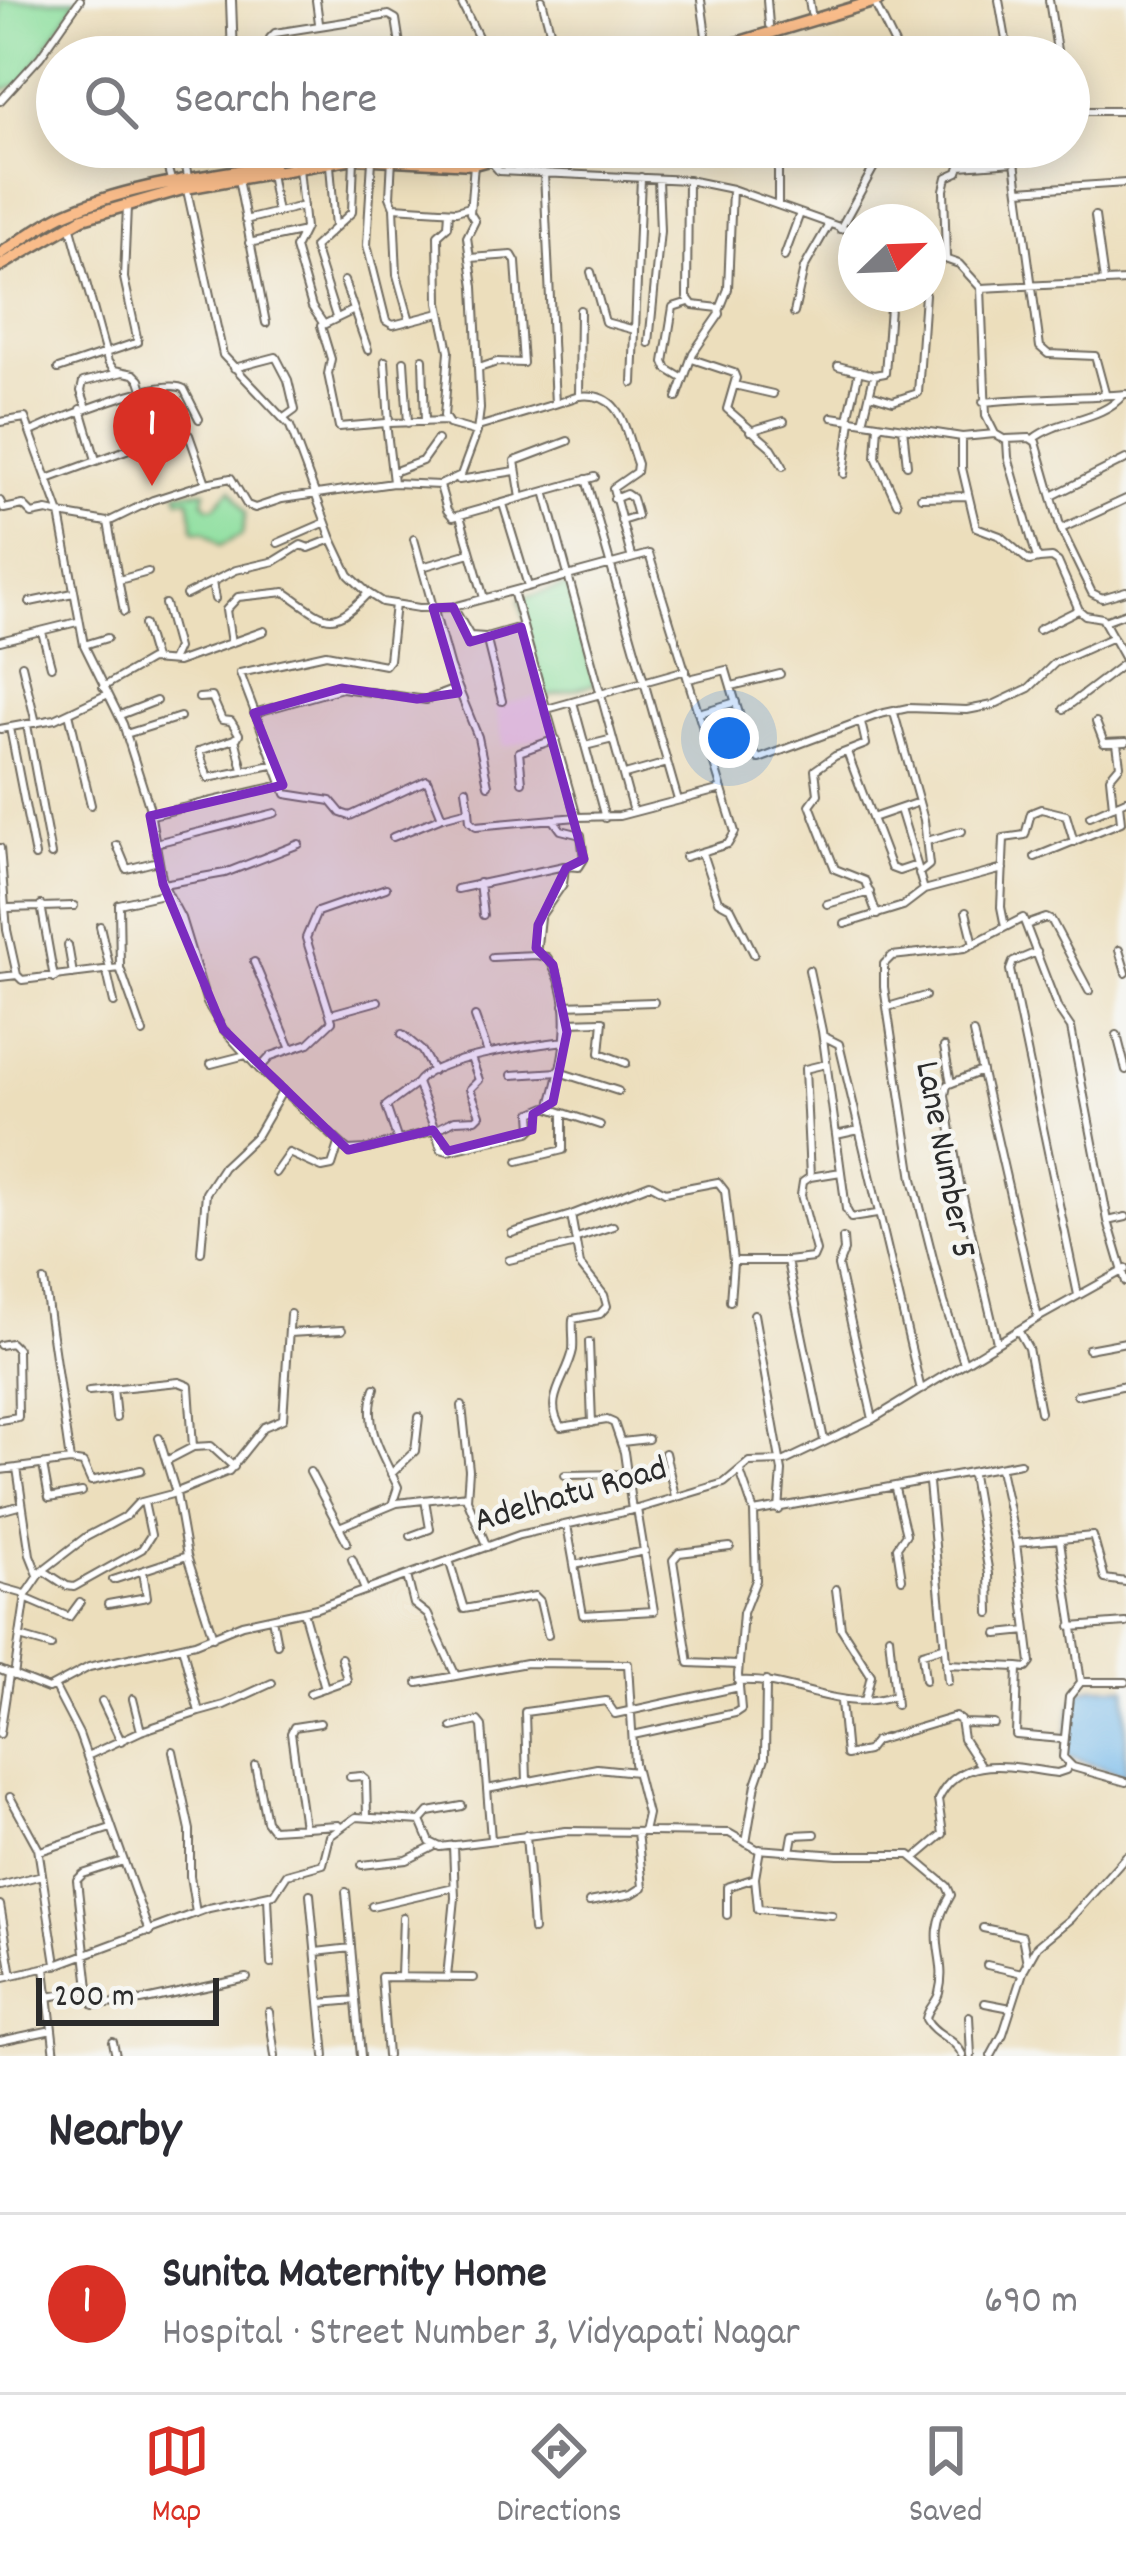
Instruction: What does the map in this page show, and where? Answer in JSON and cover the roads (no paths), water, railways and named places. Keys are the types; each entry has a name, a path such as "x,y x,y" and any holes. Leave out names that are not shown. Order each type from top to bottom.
{"main road":[{"path":"739,36 810,7 830,11 854,0"},
{"path":"745,36 876,1"},
{"path":"246,175 280,168"},
{"path":"0,254 75,209 183,183 285,168"},
{"path":"0,266 70,223 183,183"}],"street":[{"path":"55,36 80,0"},
{"path":"231,0 232,36"},
{"path":"316,0 319,23"},
{"path":"460,0 478,36"},
{"path":"542,0 551,36"},
{"path":"701,0 706,36"},
{"path":"767,0 770,25"},
{"path":"999,0 1005,36"},
{"path":"1049,0 1055,36"},
{"path":"876,1 892,36"},
{"path":"272,36 319,23 392,16 397,36"},
{"path":"0,100 36,61"},
{"path":"1090,111 1126,111"},
{"path":"174,168 183,183"},
{"path":"183,168 223,355 284,418 349,575 368,593 395,604 453,607 649,554 735,837 728,844 685,857"},
{"path":"246,168 245,220 266,323"},
{"path":"295,168 303,206 303,232 295,248 312,307 323,323"},
{"path":"332,168 335,227"},
{"path":"337,317 314,247 352,212 354,168"},
{"path":"371,168 366,232 388,324 440,313"},
{"path":"391,168 398,274 410,321"},
{"path":"455,481 477,429 479,368 467,232 475,221 470,207 474,168"},
{"path":"495,168 688,180 732,189 838,228"},
{"path":"778,168 778,207"},
{"path":"854,204 873,168"},
{"path":"944,204 947,177 959,168"},
{"path":"1016,168 1041,350 1095,356 1105,393"},
{"path":"270,173 277,213"},
{"path":"544,173 555,404"},
{"path":"633,383 641,177"},
{"path":"650,343 660,231 658,178"},
{"path":"688,180 689,302"},
{"path":"1018,190 1126,183"},
{"path":"677,398 691,358 728,289 732,189"},
{"path":"58,369 135,344 138,338 124,278 127,203"},
{"path":"245,220 303,206"},
{"path":"394,207 449,211 470,207"},
{"path":"446,421 449,351 440,313 438,235 448,226 449,211"},
{"path":"784,257 799,216"},
{"path":"1095,216 1104,280"},
{"path":"70,223 105,353 111,367 138,376 159,438"},
{"path":"794,313 804,268 828,226"},
{"path":"249,243 303,232"},
{"path":"470,258 512,255 520,301 523,363 497,362 479,368"},
{"path":"946,258 970,273 981,288 983,402 995,434"},
{"path":"591,272 605,322 635,330"},
{"path":"344,281 368,350"},
{"path":"981,288 1126,281"},
{"path":"682,378 664,362 673,307 689,302 720,310"},
{"path":"354,310 323,323 320,329 331,359 328,374 337,426 446,421 477,429 578,396 601,395 612,402 637,464 637,472 613,485 631,556"},
{"path":"578,396 580,310"},
{"path":"838,366 874,375 886,370 890,312"},
{"path":"870,394 893,401 918,393 924,312"},
{"path":"234,368 276,357 285,370 295,410 284,418"},
{"path":"423,358 425,422"},
{"path":"691,358 734,373 727,410 772,448 782,466"},
{"path":"385,361 393,484"},
{"path":"404,361 408,423"},
{"path":"844,474 859,371"},
{"path":"96,460 81,388 83,382 123,372"},
{"path":"863,422 874,375"},
{"path":"31,432 84,408 181,385 199,419"},
{"path":"734,385 773,394"},
{"path":"983,402 1124,394"},
{"path":"832,417 962,437 995,434 1034,439 1111,407 1124,394"},
{"path":"0,422 23,417 50,478 77,622 126,734 165,889 181,918 207,1004 259,1070 339,1144 357,1151 455,1120 476,1119 480,1115 470,1086 479,1080 471,1058"},
{"path":"750,431 784,421"},
{"path":"878,424 876,457 897,503"},
{"path":"903,428 907,465"},
{"path":"50,478 181,433 189,435 206,483"},
{"path":"962,437 961,458 976,526 1000,536 1029,561 1052,558 1058,562 1079,610 1104,621 1125,659 1064,709"},
{"path":"1006,439 1026,525 1040,559"},
{"path":"1034,439 1061,530 1092,593 1102,598 1126,591"},
{"path":"393,472 422,461 437,440"},
{"path":"521,498 513,464 568,441"},
{"path":"1053,496 1126,459"},
{"path":"0,501 4,509 23,505 32,514 47,511 108,522 152,500 230,478 254,508 282,499 393,484 440,485 514,471"},
{"path":"440,485 453,517 591,478 610,563 678,800"},
{"path":"545,491 633,812"},
{"path":"614,499 626,494 632,498 637,516 621,521"},
{"path":"921,497 968,496"},
{"path":"1061,530 1126,499"},
{"path":"503,504 528,586"},
{"path":"460,516 484,598"},
{"path":"108,522 124,612"},
{"path":"278,543 325,523"},
{"path":"186,595 243,568 275,562 301,545 309,548 332,539"},
{"path":"414,539 458,688 478,737 488,785"},
{"path":"421,567 470,553"},
{"path":"119,580 148,572"},
{"path":"212,582 215,598"},
{"path":"513,591 578,817"},
{"path":"231,643 226,610 238,598 286,592 315,614 335,620 346,616 368,593"},
{"path":"30,602 74,593"},
{"path":"165,604 177,648 171,661"},
{"path":"395,604 388,664 326,654 240,676 290,796 331,801 345,816 427,780 442,817"},
{"path":"453,607 470,636 521,627"},
{"path":"1038,630 1079,610"},
{"path":"1104,621 1126,613"},
{"path":"0,641 77,622"},
{"path":"144,625 154,659"},
{"path":"0,729 69,713 154,659 171,661 264,631"},
{"path":"42,632 51,666"},
{"path":"485,637 502,701"},
{"path":"548,709 644,682 722,668 732,686 751,754 759,759 908,708 967,710 993,705 1029,688 1052,665 1113,637"},
{"path":"84,645 107,638"},
{"path":"22,665 51,855"},
{"path":"732,686 780,674"},
{"path":"254,712 341,688 426,700 458,688"},
{"path":"199,698 212,697 222,720 234,723 239,734 202,748 199,756 208,778 277,764"},
{"path":"119,716 156,701"},
{"path":"573,702 605,818"},
{"path":"699,713 736,702"},
{"path":"69,713 92,805"},
{"path":"847,752 891,868 899,871 929,865 919,802 894,713"},
{"path":"126,734 180,717"},
{"path":"861,722 867,741 815,770 818,794 810,805 835,869 862,879 878,915"},
{"path":"1035,857 1121,823 1109,777 1120,765 1121,744 1104,742 1096,722"},
{"path":"10,728 35,856"},
{"path":"235,738 243,771"},
{"path":"522,782 519,752 556,739"},
{"path":"585,746 613,739"},
{"path":"623,776 668,763"},
{"path":"150,815 282,785"},
{"path":"466,789 470,821 476,826 605,818 722,789"},
{"path":"872,818 919,802"},
{"path":"1090,816 1119,803"},
{"path":"899,808 924,890"},
{"path":"393,838 469,810"},
{"path":"1005,927 1001,907 1004,838 1027,834 1033,810 1064,813 1074,842"},
{"path":"155,844 275,813"},
{"path":"457,889 582,864 583,840 578,833 561,830 554,819"},
{"path":"927,841 962,831"},
{"path":"142,1033 120,968 119,904 225,873 299,844"},
{"path":"117,845 128,868 158,861"},
{"path":"0,848 8,908 3,930 16,975 22,980 54,978 120,968"},
{"path":"702,852 718,901 730,908 754,954"},
{"path":"536,955 540,917 562,884 565,866"},
{"path":"845,924 903,906 924,890 1003,869"},
{"path":"478,884 483,916"},
{"path":"259,1070 272,1056 309,1042 330,1024 307,931 321,909 386,888"},
{"path":"827,904 870,892"},
{"path":"41,905 54,978"},
{"path":"8,908 74,906"},
{"path":"965,913 974,945 1020,917 1058,1009 1071,1028 1108,1221 1126,1282"},
{"path":"1026,925 1046,918 1052,921 1089,991"},
{"path":"100,926 114,1003"},
{"path":"68,945 73,974"},
{"name":"Lane Number 5","path":"964,1363 913,1179 884,964 899,953 974,945"},
{"path":"1119,950 1126,973"},
{"path":"1036,952 1013,962 1010,970 1078,1294"},
{"path":"492,957 536,955 550,960 566,1022 550,1108"},
{"path":"254,962 291,1049"},
{"path":"809,970 848,1215 877,1214"},
{"path":"0,977 16,975"},
{"path":"888,1007 925,996"},
{"path":"331,1014 378,1001"},
{"path":"564,1005 654,1002"},
{"path":"475,1017 488,1053"},
{"path":"566,1022 603,1021 600,1053 626,1063"},
{"path":"973,1033 1038,1318"},
{"path":"402,1034 422,1051 434,1071"},
{"path":"1118,1035 1126,1070"},
{"path":"823,1036 839,1044 921,1390"},
{"path":"398,1141 386,1106 423,1074 488,1053 565,1041"},
{"path":"944,1047 951,1083 945,1094 951,1137 997,1342"},
{"path":"211,1064 246,1055"},
{"path":"810,1177 805,1069 826,1064"},
{"path":"951,1083 982,1071"},
{"path":"512,1075 559,1072 618,1091"},
{"path":"417,1083 441,1149 448,1151 532,1130 532,1113 550,1108 600,1124"},
{"path":"201,1252 206,1193 223,1167 257,1136 284,1090"},
{"path":"518,1161 563,1150 563,1114"},
{"path":"836,1135 859,1130"},
{"path":"275,1173 289,1153 322,1168 332,1166 339,1144"},
{"path":"734,1261 812,1258 817,1251 801,1195 803,1182 841,1172"},
{"path":"512,1233 654,1183 665,1192 718,1183 725,1191 734,1261 730,1301"},
{"path":"572,1215 583,1270 604,1295 607,1306 600,1314 573,1319 573,1348 554,1408 561,1427 611,1420 622,1442 657,1625"},
{"path":"1108,1221 1126,1217"},
{"path":"509,1260 613,1226"},
{"path":"843,1238 838,1266 873,1419"},
{"path":"787,1261 824,1440"},
{"name":"Adelhatu Road","path":"54,1685 88,1666 214,1637 232,1627 303,1611 488,1546 724,1483 749,1462 780,1463 873,1419 1125,1270"},
{"path":"44,1281 70,1461"},
{"path":"0,1734 26,1596 40,1572 144,1502 234,1467 260,1430 279,1422 285,1414 290,1313"},
{"path":"754,1314 780,1463 779,1510"},
{"path":"289,1334 342,1330"},
{"path":"1018,1330 1028,1348 1040,1412"},
{"path":"589,1342 592,1423"},
{"path":"1088,1349 1126,1342"},
{"path":"0,1345 10,1343 17,1349 15,1375 21,1410 18,1417 0,1420"},
{"path":"89,1391 178,1382 189,1386 193,1448"},
{"path":"1077,1395 1126,1385"},
{"path":"113,1388 116,1418"},
{"path":"375,1388 368,1414 398,1487 392,1504"},
{"path":"462,1406 467,1496 488,1546"},
{"path":"392,1474 415,1450 419,1417"},
{"path":"159,1438 214,1637"},
{"path":"622,1442 648,1439"},
{"path":"166,1461 193,1448 211,1446 234,1467"},
{"path":"665,1454 675,1496"},
{"path":"0,1470 70,1461 83,1463 91,1480 141,1470"},
{"path":"754,1512 1020,1463"},
{"path":"43,1465 49,1498 82,1492"},
{"path":"17,1468 30,1555 40,1572 74,1587 142,1550 151,1535 144,1502"},
{"path":"946,1664 1027,1668 1030,1663 1016,1543 1000,1469"},
{"path":"310,1472 347,1542"},
{"path":"633,1735 741,1709 738,1665 743,1613 756,1580 754,1512 740,1472"},
{"path":"566,1475 627,1474"},
{"path":"972,1475 989,1574 990,1613"},
{"path":"929,1483 948,1681"},
{"path":"895,1489 906,1530 897,1547 902,1579"},
{"path":"339,1527 392,1504 467,1496"},
{"path":"411,1536 430,1529 424,1500"},
{"path":"0,1511 22,1505"},
{"path":"567,1524 584,1615 654,1611"},
{"path":"1016,1543 1095,1537 1106,1579 1126,1582"},
{"path":"1060,1541 1082,1682"},
{"path":"730,1547 679,1552 673,1560 688,1663 738,1665"},
{"path":"574,1565 645,1551"},
{"path":"113,1580 188,1556"},
{"path":"352,1558 365,1590"},
{"path":"450,1562 464,1609 536,1596 548,1635"},
{"path":"108,1604 147,1597 143,1570"},
{"path":"407,1576 411,1598 428,1615 456,1676"},
{"path":"0,1587 69,1617 80,1602"},
{"path":"836,1589 841,1628 871,1675 865,1701"},
{"path":"303,1611 325,1688"},
{"path":"272,1618 277,1644"},
{"path":"1071,1628 1126,1623"},
{"path":"998,1634 1027,1631"},
{"path":"20,1636 51,1646"},
{"path":"527,1782 525,1712 606,1701 612,1714 766,1681 841,1702 896,1700 889,1636"},
{"path":"182,1646 199,1712"},
{"path":"925,1680 922,1653 944,1647"},
{"path":"310,1693 346,1680 341,1658"},
{"path":"418,1683 526,1663 623,1662 631,1671 636,1772 646,1814 640,1832 643,1887 632,1894 589,1902"},
{"path":"1018,1667 1016,1735 1063,1739"},
{"path":"0,1670 43,1690 54,1685 72,1718 149,1932"},
{"path":"746,1843 765,1758 766,1681"},
{"path":"1126,1682 1082,1682 1070,1694 1061,1753 1069,1765 1126,1782"},
{"path":"86,1756 272,1683"},
{"path":"134,1700 142,1731"},
{"path":"102,1701 122,1741"},
{"path":"841,1702 843,1749 849,1756 867,1751 872,1742 955,1717 980,1766"},
{"path":"304,1827 292,1729 320,1723"},
{"path":"452,1726 481,1723 490,1839"},
{"path":"961,1723 994,1724"},
{"path":"173,1751 190,1830 196,1912"},
{"path":"255,1765 268,1826 278,1830 341,1826"},
{"path":"916,1857 943,1834 938,1811 943,1791 969,1769 1057,1773 1069,1765"},
{"path":"487,1789 597,1768 636,1772"},
{"path":"350,1777 366,1780 367,1816"},
{"path":"10,1797 36,1839 56,1965"},
{"path":"421,1821 429,1812 462,1806"},
{"path":"0,1978 56,1965 196,1912 268,1897 279,1890 287,1874 323,1864 326,1844 356,1817 421,1821"},
{"path":"421,1821 434,1847"},
{"path":"39,1851 111,1828"},
{"path":"362,1864 407,1860 434,1847 566,1831 729,1833 760,1850 838,1856 901,1852 916,1857 947,1886 950,1895 936,1928 939,1994 925,2014 934,2032 958,2045 967,2056"},
{"path":"790,1852 793,1834 815,1834"},
{"path":"526,1835 532,1930"},
{"path":"446,1977 453,1845"},
{"path":"760,1850 755,1878 758,1909 832,1915"},
{"path":"991,2056 1022,1972 1042,1940 1070,1919 1126,1856"},
{"path":"123,1861 77,1880 92,2002 98,2006 140,2001 247,1978"},
{"path":"0,1886 42,1875"},
{"path":"727,1915 728,1884 755,1878"},
{"path":"372,1906 454,1887"},
{"path":"346,1892 361,2056"},
{"path":"310,1894 326,2056"},
{"path":"268,1897 271,1964"},
{"path":"0,1905 12,1975"},
{"path":"401,1976 404,1917"},
{"path":"983,1928 1022,1936 1027,1963"},
{"path":"316,1952 351,1948"},
{"path":"987,1965 1022,1972"},
{"path":"45,1968 56,2056"},
{"path":"387,2056 380,1980 386,1975 474,1978"},
{"path":"48,1997 89,1990"},
{"path":"321,2003 356,2000"},
{"path":"986,2003 1011,2008"},
{"path":"269,2012 275,2056"},
{"path":"967,2056 969,2016"},
{"path":"0,2041 52,2030"},
{"path":"113,2042 116,2056"}],"water":[{"path":"1126,1687 1126,1776 1064,1755 1071,1709 1079,1692"}],"place":[{"name":"Sunita Maternity Home","path":"152,486"}]}
